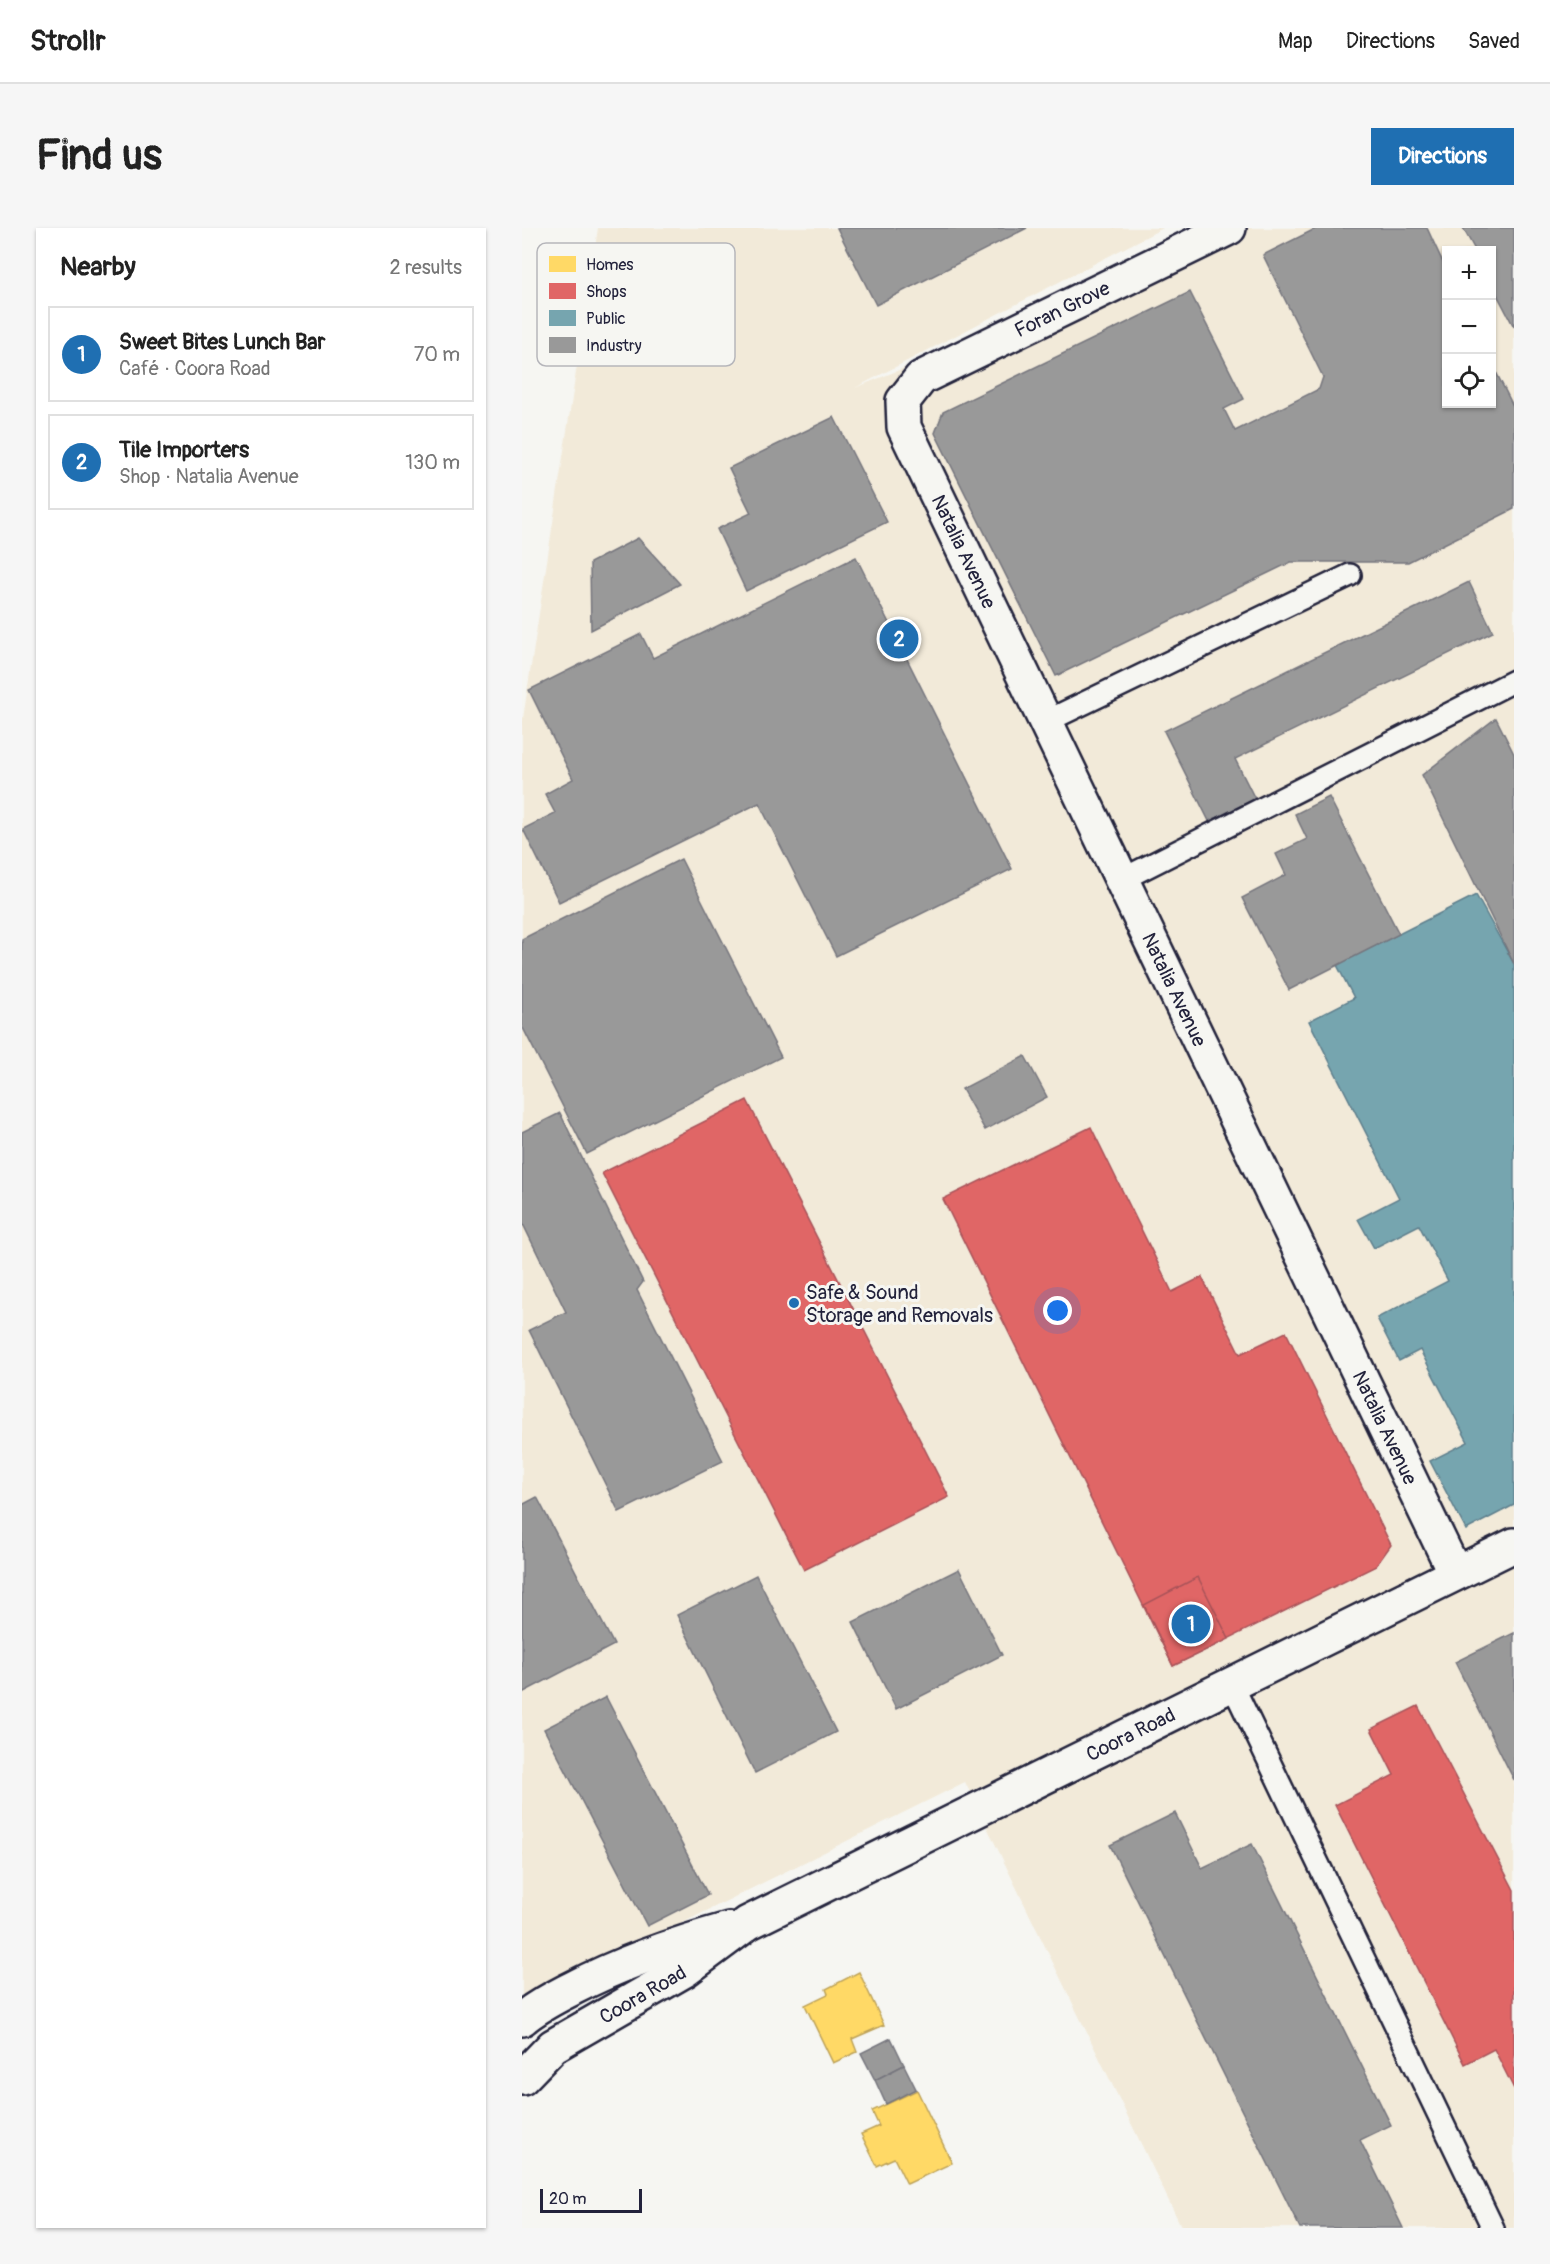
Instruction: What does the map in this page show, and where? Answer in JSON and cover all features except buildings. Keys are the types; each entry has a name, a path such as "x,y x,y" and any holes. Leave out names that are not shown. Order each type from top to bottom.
{"street":[{"name":"Foran Grove","path":"903,401 921,378 1229,228"},
{"name":"Natalia Avenue","path":"903,401 904,427 1455,1573"},
{"name":"Coora Road","path":"522,2019 546,2002 600,1974 670,1946 748,1923 1231,1682 1514,1545"},
{"name":"Coora Road","path":"530,2069 575,2031 685,1970 748,1923"}],"lane":[{"path":"1046,722 1350,575"},
{"path":"1121,880 1514,681"},
{"path":"1231,1682 1493,2228"}],"shaded area":[{"path":"598,228 1163,228 855,388 1247,228 1514,228 1514,2228 1182,2228 965,1782 522,2003 522,725 577,366 735,366 735,243 596,243"}],"place":[{"name":"Tile Importers","path":"899,639"},
{"name":"Safe & Sound Storage and Removals","path":"794,1303"},
{"name":"Sweet Bites Lunch Bar","path":"1191,1624"}]}
